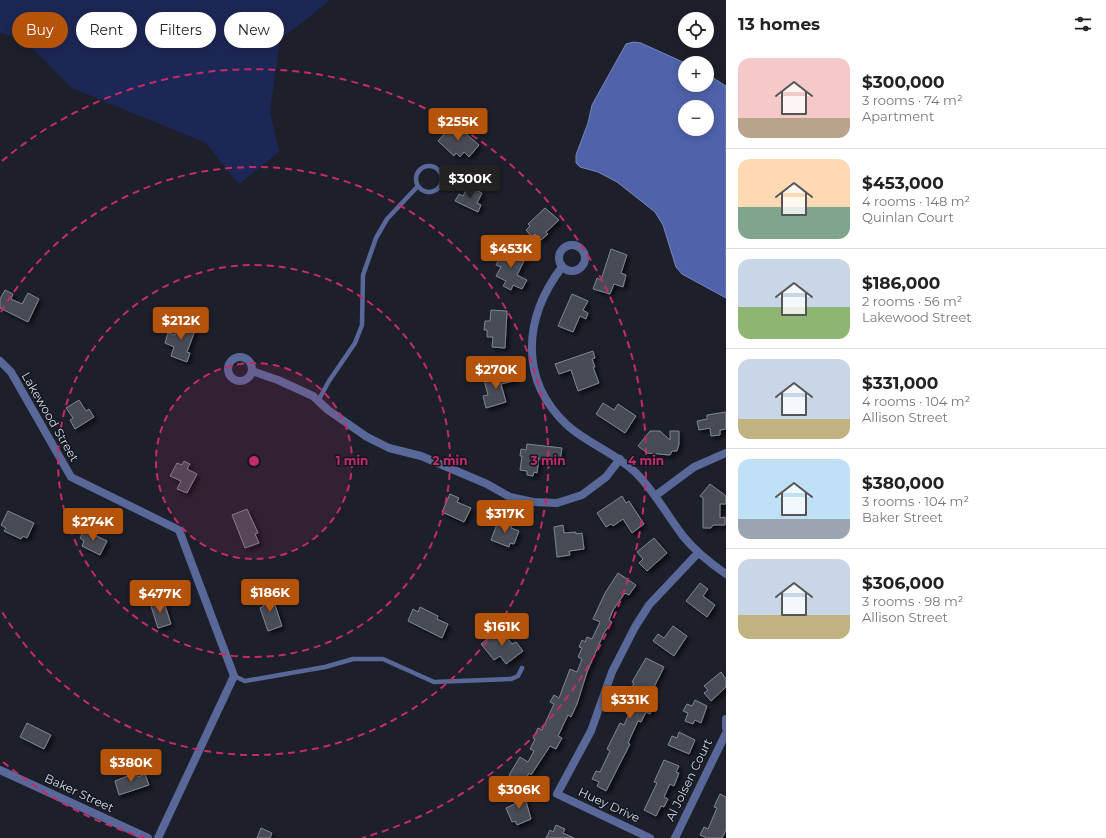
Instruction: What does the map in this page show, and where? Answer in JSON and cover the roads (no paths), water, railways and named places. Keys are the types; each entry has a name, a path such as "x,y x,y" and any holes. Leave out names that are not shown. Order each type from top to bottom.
{"street":[{"path":"562,267 544,295 534,323 532,360 539,385 548,401 567,425 586,439 620,459 638,475 698,553 726,574"},
{"name":"Lakewood Street","path":"0,361 11,372 71,477 179,530 234,676"},
{"path":"252,371 278,380 313,396 328,410 367,437 389,448 421,456 487,484 510,497 533,502 557,503 582,495 606,477 620,459"},
{"path":"655,496 694,467 726,453"},
{"name":"Huey Drive","path":"650,838 557,794 591,731 612,672 634,627 649,605 698,553"},
{"path":"158,838 234,676"},
{"path":"726,719 726,728"},
{"name":"Al Jolsen Court","path":"675,838 726,733"},
{"name":"Baker Street","path":"0,770 148,838"}],"lane":[{"path":"318,401 329,381 355,343 362,325 363,275 376,238 386,219 418,186 417,174 423,168 431,167 441,174 440,186 433,192 424,191 418,186"},
{"path":"234,676 245,681 325,667 353,659 383,659 434,682 511,678 518,676 522,668"}]}
